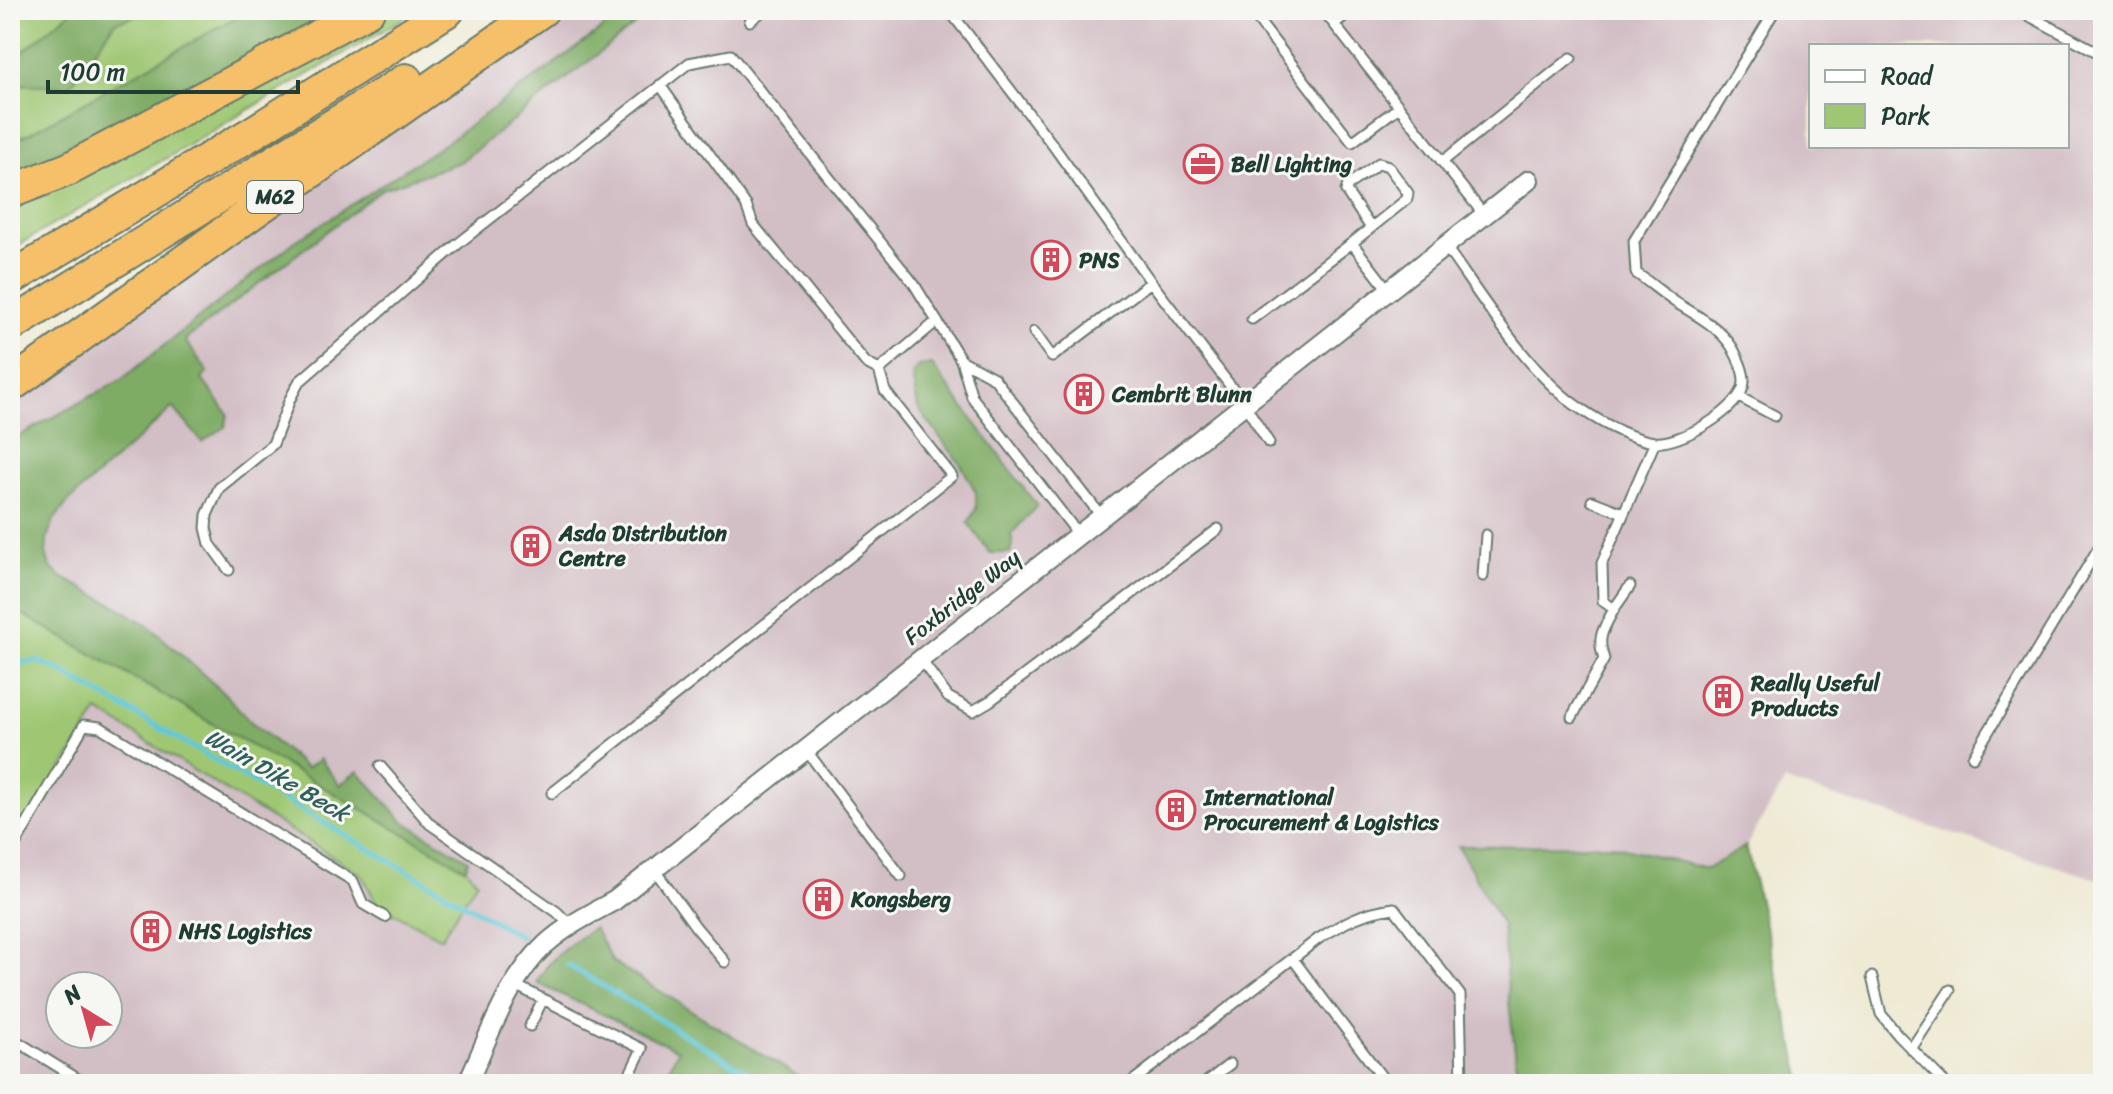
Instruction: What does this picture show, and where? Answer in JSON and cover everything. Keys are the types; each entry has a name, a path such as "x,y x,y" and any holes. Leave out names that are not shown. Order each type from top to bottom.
{"highway":[{"path":"10,192 69,169 368,10"},
{"path":"10,279 254,132 448,10"},
{"name":"M62","path":"10,326 517,10"},
{"name":"M62","path":"10,386 542,10"}],"street":[{"name":"Foxbridge Way","path":"467,1084 515,985 546,945 570,925 614,901 1529,180"}],"lane":[{"path":"750,21 764,10"},
{"path":"949,10 1245,405 1269,443"},
{"path":"1250,10 1352,142 1399,107"},
{"path":"1323,10 1484,215"},
{"path":"1334,24 1352,10"},
{"path":"1445,246 1514,342 1534,366 1580,409 1614,427 1655,442 1674,440 1692,433 1718,416 1739,397 1744,382 1733,348 1720,330 1636,273 1634,241 1775,10"},
{"path":"2018,10 2103,55"},
{"path":"229,570 210,544 207,515 219,488 273,444 299,382 459,243 689,63 731,55 914,284 961,360 972,397 1079,535"},
{"path":"1442,162 1571,58"},
{"path":"660,85 746,205 753,224 866,363 879,370"},
{"path":"1252,319 1352,243 1371,228 1407,199 1408,193 1388,166 1379,163 1348,185 1346,191 1371,228"},
{"path":"1352,243 1389,291"},
{"path":"1034,332 1052,357 1151,282"},
{"path":"879,370 937,321"},
{"path":"961,360 994,378 1102,517"},
{"path":"552,793 952,476 885,391 879,370"},
{"path":"1739,397 1775,416"},
{"path":"1614,609 1603,601 1602,563 1655,442"},
{"path":"1592,501 1623,513"},
{"path":"921,660 948,697 973,711 1218,529"},
{"path":"1483,576 1486,535"},
{"path":"1973,757 2103,545"},
{"path":"1572,717 1604,659 1599,645 1603,631 1630,586"},
{"path":"10,854 84,725 100,727 353,881 363,904 385,917"},
{"path":"806,750 901,876"},
{"path":"380,766 430,824 557,912 570,925"},
{"path":"654,869 725,962"},
{"path":"1129,1084 1346,921 1371,911 1394,908 1460,995 1462,1084"},
{"path":"1293,959 1387,1084"},
{"path":"1872,977 1881,1014 1946,1084"},
{"path":"515,985 642,1049 625,1084"},
{"path":"1911,1049 1950,990"},
{"path":"530,1026 543,999"},
{"path":"10,1037 86,1084"},
{"path":"1204,1084 1230,1064"}],"shaded area":[{"path":"573,10 2103,10 2103,881 1785,781 1746,846 1707,869 1613,845 1459,846 1502,925 1519,1084 10,1084 10,401 260,219"}],"green space":[{"path":"10,10 249,10 28,134 10,141"},
{"path":"73,10 159,10 115,22 70,86 10,84 10,62"},
{"path":"249,10 322,10 320,20 57,156 10,175 10,141 28,134"},
{"path":"388,10 418,10 10,250 10,201 35,194"},
{"path":"628,10 654,10 460,162 382,189 185,340 208,372 202,379 228,414 225,427 202,442 173,407 69,501 54,520 47,538 46,554 50,567 61,577 150,627 225,694 250,721 306,768 320,759 340,785 358,771 403,821 468,860 466,869 10,607 10,441 121,380 294,242 447,142"},
{"path":"932,365 1037,506 1011,534 1013,545 1010,553 990,553 968,523 976,509 976,492 961,465 918,408 912,375 918,366"},
{"path":"10,607 466,869 477,881 441,938 377,904 362,875 98,711 22,833 10,825"},
{"path":"1613,845 1707,869 1746,846 1803,1084 1519,1084 1502,925 1458,846"},
{"path":"594,928 613,962 810,1084 661,1084 678,1050 537,983 554,959"}],"waterway":[{"name":"Wain Dike Beck","path":"10,664 37,661 57,669 522,937"},
{"name":"Wain Dike Beck","path":"568,965 767,1084"}],"place":[{"name":"Bell Lighting","path":"1203,164"},
{"name":"PNS","path":"1051,260"},
{"name":"Cembrit Blunn","path":"1084,394"},
{"name":"Asda Distribution Centre","path":"531,546"},
{"name":"Really Useful Products","path":"1723,696"},
{"name":"International Procurement & Logistics","path":"1176,810"},
{"name":"Kongsberg","path":"823,899"},
{"name":"NHS Logistics","path":"151,931"}]}
